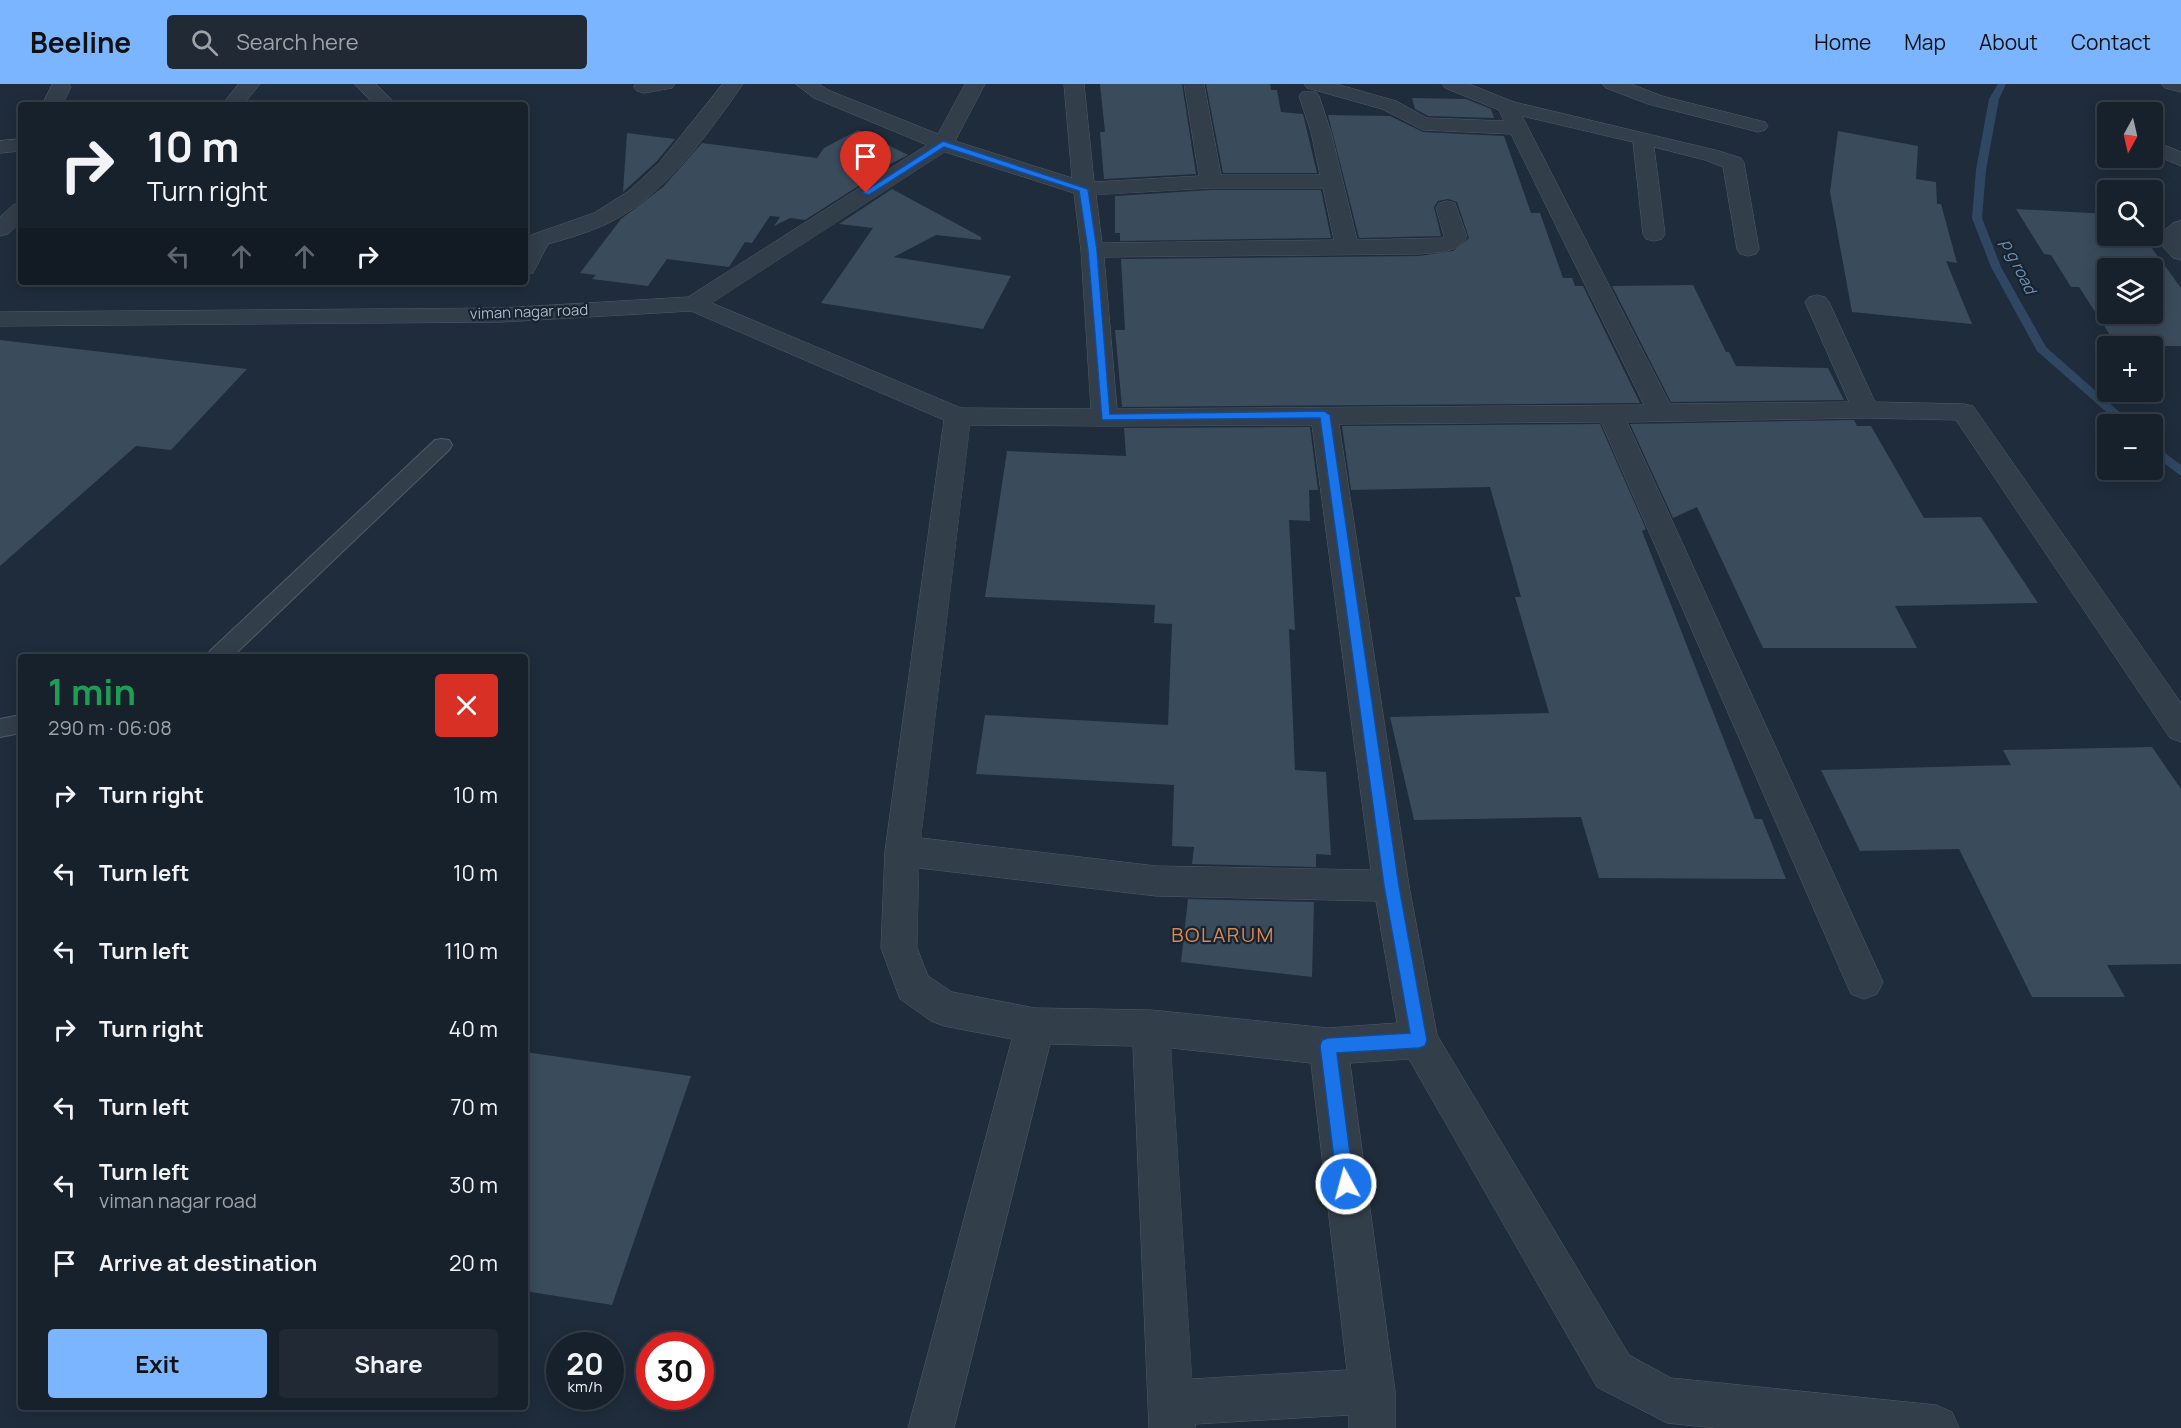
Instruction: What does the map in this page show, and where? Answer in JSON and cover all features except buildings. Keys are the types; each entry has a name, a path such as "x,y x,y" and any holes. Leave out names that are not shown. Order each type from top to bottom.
{"street":[{"path":"235,102 250,84"},
{"path":"365,84 384,102"},
{"path":"644,87 665,84"},
{"path":"528,253 532,233 589,223 621,208 649,187 733,84"},
{"path":"806,84 821,94 943,144 1084,189 1211,182 1331,181"},
{"name":"viman nagar road","path":"0,319 502,315 694,304 943,144 975,84"},
{"path":"1074,84 1092,250 1105,418"},
{"path":"1194,84 1211,182"},
{"path":"1452,84 1507,106 1712,155 1733,163 1748,249"},
{"path":"1612,84 1655,100 1758,126"},
{"path":"2172,84 2181,86"},
{"path":"1347,248 1311,90 1389,105 1423,124 1518,128"},
{"path":"1507,106 1661,413"},
{"path":"1643,139 1654,234"},
{"path":"0,147 18,145"},
{"path":"2163,151 2181,160"},
{"path":"1092,250 1419,247 1449,244 1456,237 1447,208"},
{"path":"0,229 18,213"},
{"path":"2181,228 2166,238 2181,253"},
{"path":"502,315 517,285"},
{"path":"1817,302 1866,410"},
{"path":"694,304 958,416 1105,418 1866,410 1964,412 2181,729"},
{"path":"1610,413 1864,982"},
{"path":"1324,415 1391,886 1419,1040 1613,1371 1667,1400 1885,1425 1936,1428"},
{"path":"958,416 902,852 899,948 913,987 944,1008 1035,1026 1151,1028 1328,1046 1419,1040"},
{"path":"902,852 1156,881 1391,886"},
{"path":"931,1428 1035,1026"},
{"path":"1151,1028 1172,1415 1372,1409 1328,1046"}],"lane":[{"path":"221,654 442,445"},
{"path":"0,728 18,725"}],"waterway":[{"name":"p g road","path":"2002,84 1994,99 1981,170 1977,218 1996,267 2041,349 2116,414"},
{"name":"p g road","path":"2163,456 2181,472"}],"district":[{"name":"BOLARUM","path":"1223,935"}],"route":[{"path":"866,193 943,144 1084,189 1092,250 1105,418 1324,415 1391,886 1419,1040 1328,1046 1346,1184"}]}
